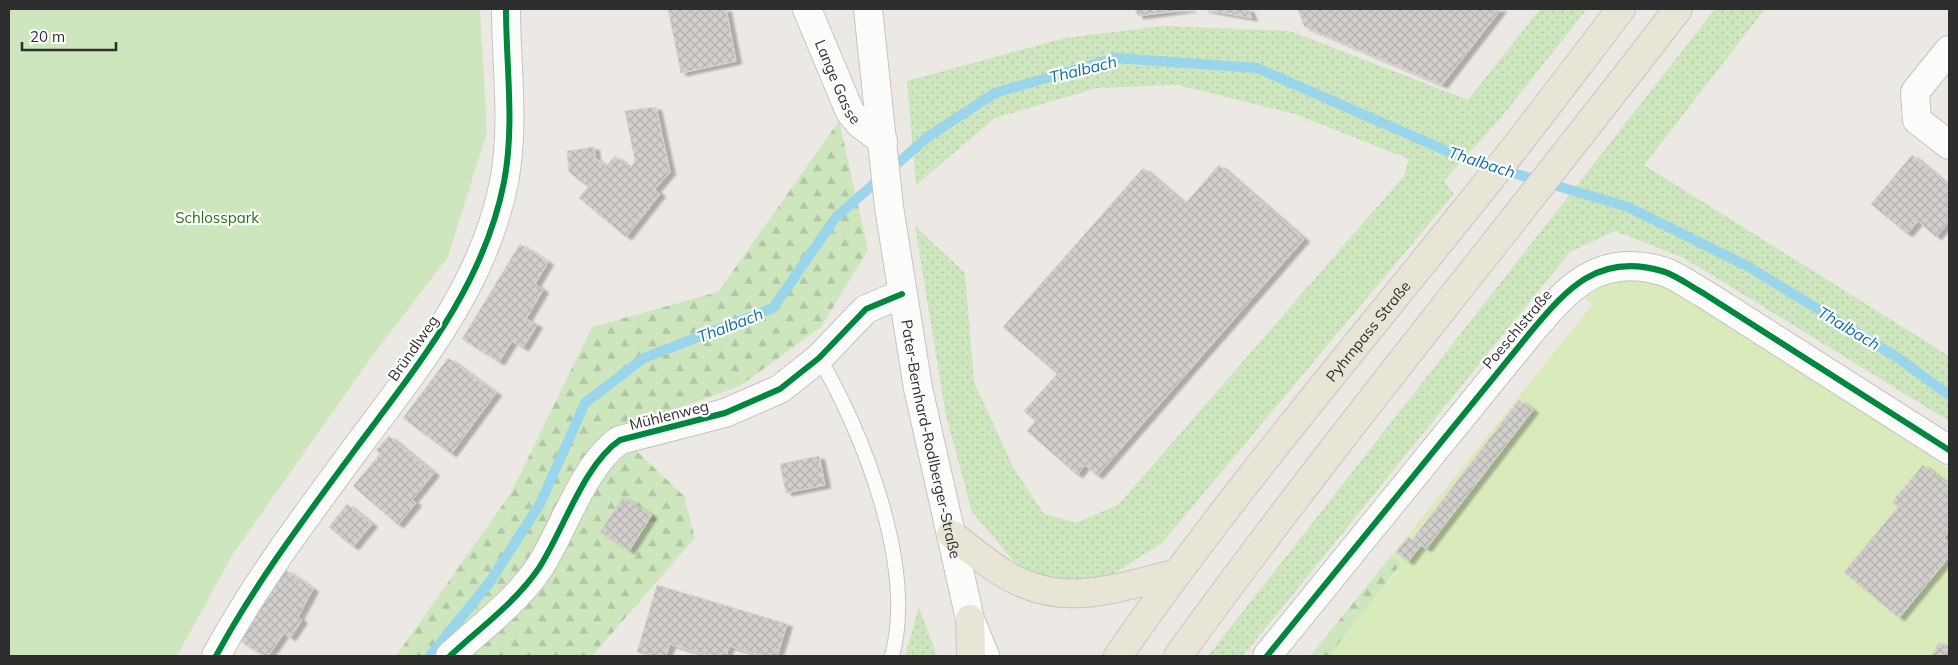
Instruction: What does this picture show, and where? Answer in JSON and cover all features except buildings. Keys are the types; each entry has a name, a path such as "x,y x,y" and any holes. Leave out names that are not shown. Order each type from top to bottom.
{"main road":[{"name":"Pyhrnpass Straße","path":"1118,656 1175,574 1318,391 1463,213 1621,9"},
{"path":"1178,656 1360,413 1574,145 1678,9"},
{"path":"951,534 1003,574 1047,593 1088,594 1175,574"},
{"path":"970,619 971,656"}],"street":[{"name":"Bründlweg","path":"216,656 259,583 303,519 436,340 472,276 496,212 508,148 506,9"},
{"name":"Lange Gasse","path":"807,9 850,112 860,124 883,141"},
{"name":"Pater-Bernhard-Rodlberger-Straße","path":"868,9 889,207 918,388 970,619 985,656"},
{"path":"1949,50 1915,92 1917,120 1949,145"},
{"name":"Poeschlstraße","path":"1267,656 1564,293 1595,272 1627,266 1662,271 1702,293 1949,450"},
{"name":"Mühlenweg","path":"450,656 509,605 525,586 539,566 586,481 610,446 620,440 725,413 754,402 780,389 819,358 866,309 902,294"}],"lane":[{"path":"819,358 849,416 879,492 898,587 898,622 892,656"}],"green space":[{"name":"Schlosspark","path":"9,9 480,9 487,132 448,257 370,359 233,554 177,656 9,656"},
{"path":"1540,9 1587,9 1504,114 1444,181 1454,194 1162,543 1113,574 1068,585 1018,566 972,512 946,415 915,226 965,273 974,382 1014,469 1044,514 1076,523 1119,504 1404,176 1409,159 1295,114 1178,85 1097,88 995,118 916,185 907,81 1065,38 1162,26 1290,31 1468,100"},
{"path":"1715,9 1765,9 1644,165 1949,356 1949,421 1684,258 1615,231 1570,252 1243,656 1208,656"},
{"path":"839,121 868,250 821,327 740,386 642,421 622,437 684,496 695,538 592,656 396,656 511,493 592,327 718,292"},
{"path":"1661,279 1698,299 1949,469 1949,656 1329,656 1401,565 1392,555 1592,305 1585,297 1616,280"},
{"path":"1392,555 1401,564 1329,656 1310,656"},
{"path":"919,607 937,656 905,656"}],"waterway":[{"name":"Thalbach","path":"430,656 489,583 540,504 585,403 644,358 773,308 836,217 929,136 995,93 1115,58 1257,68 1463,158 1628,207 1749,267 1895,356 1949,395"}],"cycle path":[{"path":"216,656 231,629 283,549 425,354 465,289 481,255 494,220 504,182 507,161 509,117 506,9"},
{"path":"1267,656 1529,334 1570,290 1585,279 1601,271 1619,267 1639,266 1672,275 1949,450"},
{"path":"450,656 508,604 530,581 548,553 585,481 607,451 620,440 725,413 780,389 819,358 866,309 902,294"}]}
